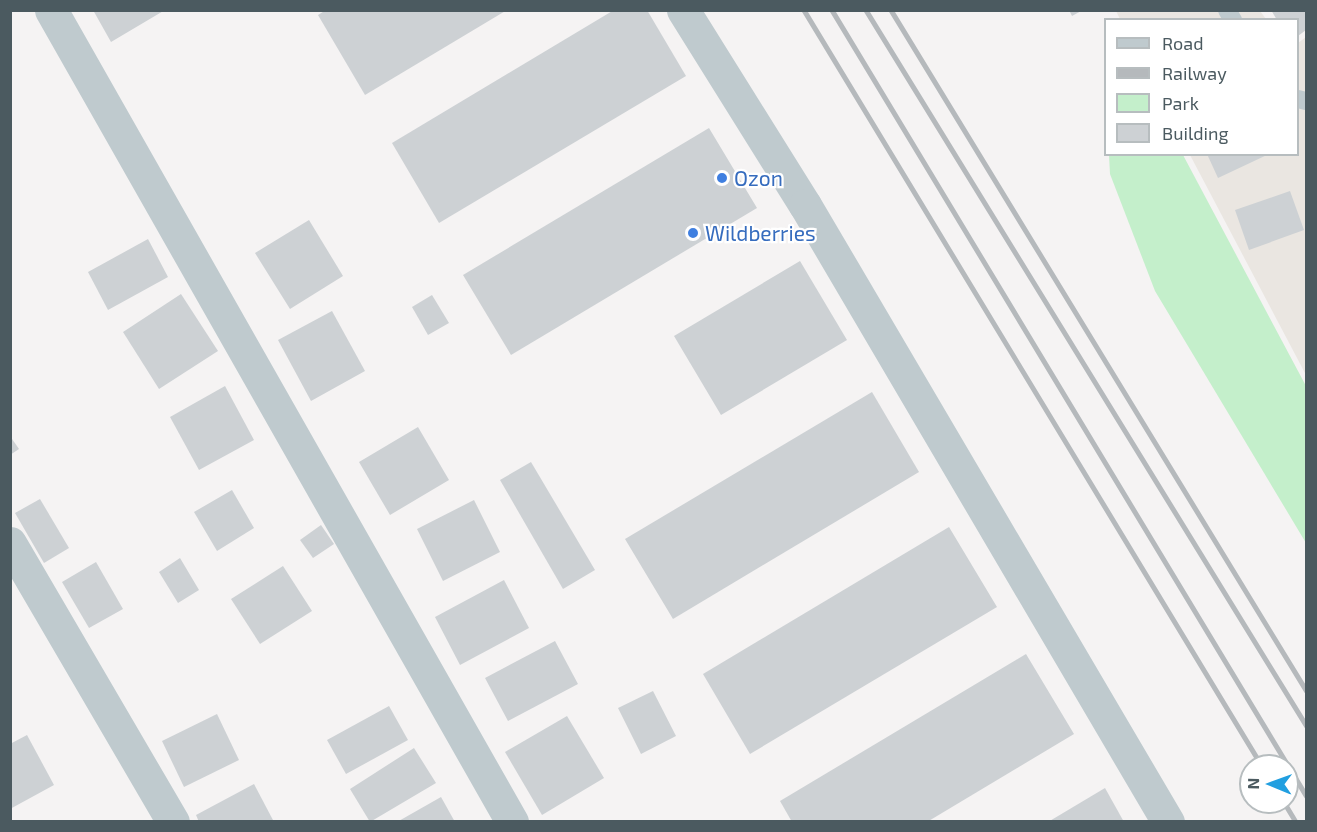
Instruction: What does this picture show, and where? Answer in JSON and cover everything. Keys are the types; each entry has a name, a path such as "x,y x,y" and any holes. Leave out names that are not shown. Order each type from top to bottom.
{"street":[{"path":"51,10 512,822"},
{"path":"684,10 805,205 1168,822"},
{"path":"10,543 173,822"}],"shaded area":[{"path":"1116,11 1260,11 1265,18 1120,18"},
{"path":"1306,37 1306,375 1191,156 1299,156 1299,42"}],"green space":[{"path":"1109,156 1184,156 1306,386 1306,543 1155,291 1110,174"}],"building":[{"path":"93,10 165,10 111,42"},
{"path":"326,10 507,10 365,95 318,15"},
{"path":"614,10 647,10 686,76 439,223 392,143"},
{"path":"1069,10 1083,10 1072,16"},
{"path":"1271,10 1306,10 1306,30 1299,35 1299,18 1276,18"},
{"path":"709,128 757,208 511,355 463,275"},
{"path":"1208,156 1265,156 1218,178"},
{"path":"1290,191 1304,230 1249,250 1235,210"},
{"path":"309,220 343,276 290,309 255,253"},
{"path":"148,239 168,277 108,310 88,272"},
{"path":"800,261 847,340 721,415 674,336"},
{"path":"181,294 218,351 159,389 123,332"},
{"path":"432,295 449,323 428,335 412,307"},
{"path":"332,311 365,371 311,401 278,340"},
{"path":"225,386 254,440 199,470 170,417"},
{"path":"872,392 919,472 673,619 625,539"},
{"path":"418,427 449,480 390,515 359,462"},
{"path":"10,436 19,449 10,455"},
{"path":"531,462 595,570 563,589 500,480"},
{"path":"232,490 254,528 217,551 194,512"},
{"path":"40,499 69,548 44,563 15,513"},
{"path":"474,500 500,552 443,581 417,529"},
{"path":"321,525 334,544 313,558 300,540"},
{"path":"949,527 997,607 750,754 703,674"},
{"path":"180,558 199,590 178,603 159,572"},
{"path":"96,562 123,609 89,628 62,582"},
{"path":"283,566 312,611 260,644 231,599"},
{"path":"504,580 529,628 460,665 435,617"},
{"path":"555,641 578,684 508,721 485,678"},
{"path":"1026,654 1074,734 927,822 792,822 780,801"},
{"path":"653,691 676,736 641,754 618,708"},
{"path":"389,706 408,740 346,774 327,740"},
{"path":"217,714 239,760 184,787 162,741"},
{"path":"567,716 604,778 542,815 505,752"},
{"path":"27,735 54,785 10,809 10,744"},
{"path":"414,748 436,783 370,822 350,789"},
{"path":"254,784 274,822 199,822 196,815"},
{"path":"1105,788 1124,822 1048,822"},
{"path":"441,797 455,822 397,822"}],"railway":[{"path":"804,10 1255,754"},
{"path":"832,10 1306,795"},
{"path":"866,10 1306,725"},
{"path":"891,10 1306,690"},
{"path":"1291,814 1296,822"}],"place":[{"name":"Ozon","path":"722,178"},
{"name":"Wildberries","path":"693,233"}]}
